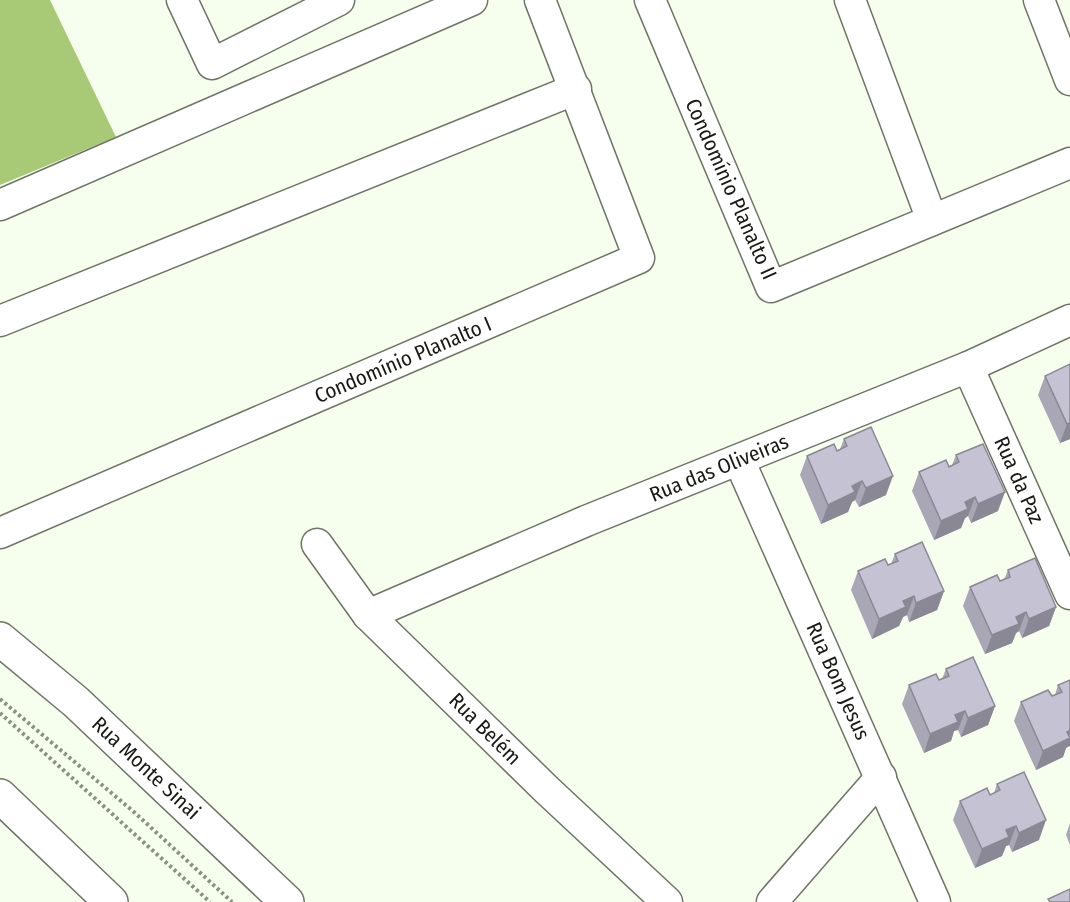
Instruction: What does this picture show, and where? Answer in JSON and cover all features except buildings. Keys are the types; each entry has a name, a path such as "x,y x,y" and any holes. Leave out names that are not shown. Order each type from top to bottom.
{"main road":[{"name":"Rua Monte Sinai","path":"0,639 76,702 287,902"},
{"path":"0,796 111,902"}],"street":[{"path":"182,0 212,64 339,0"},
{"path":"0,205 472,0"},
{"name":"Condomínio Planalto I","path":"0,533 639,258 540,0"},
{"name":"Condomínio Planalto II","path":"650,0 771,288 1070,163"},
{"path":"850,0 932,220"},
{"path":"1039,0 1070,80"},
{"path":"0,321 576,89"},
{"name":"Rua das Oliveiras","path":"368,615 586,521 968,367 1070,320"},
{"name":"Rua da Paz","path":"968,367 1070,594"},
{"name":"Rua Bom Jesus","path":"739,460 935,902"},
{"name":"Rua Belém","path":"317,543 368,615 547,790 667,902"},
{"path":"772,902 881,777"}],"path":[{"path":"0,699 134,812 232,902"},
{"path":"0,713 210,902"}],"green space":[{"path":"0,0 50,0 116,137 0,185"}]}
